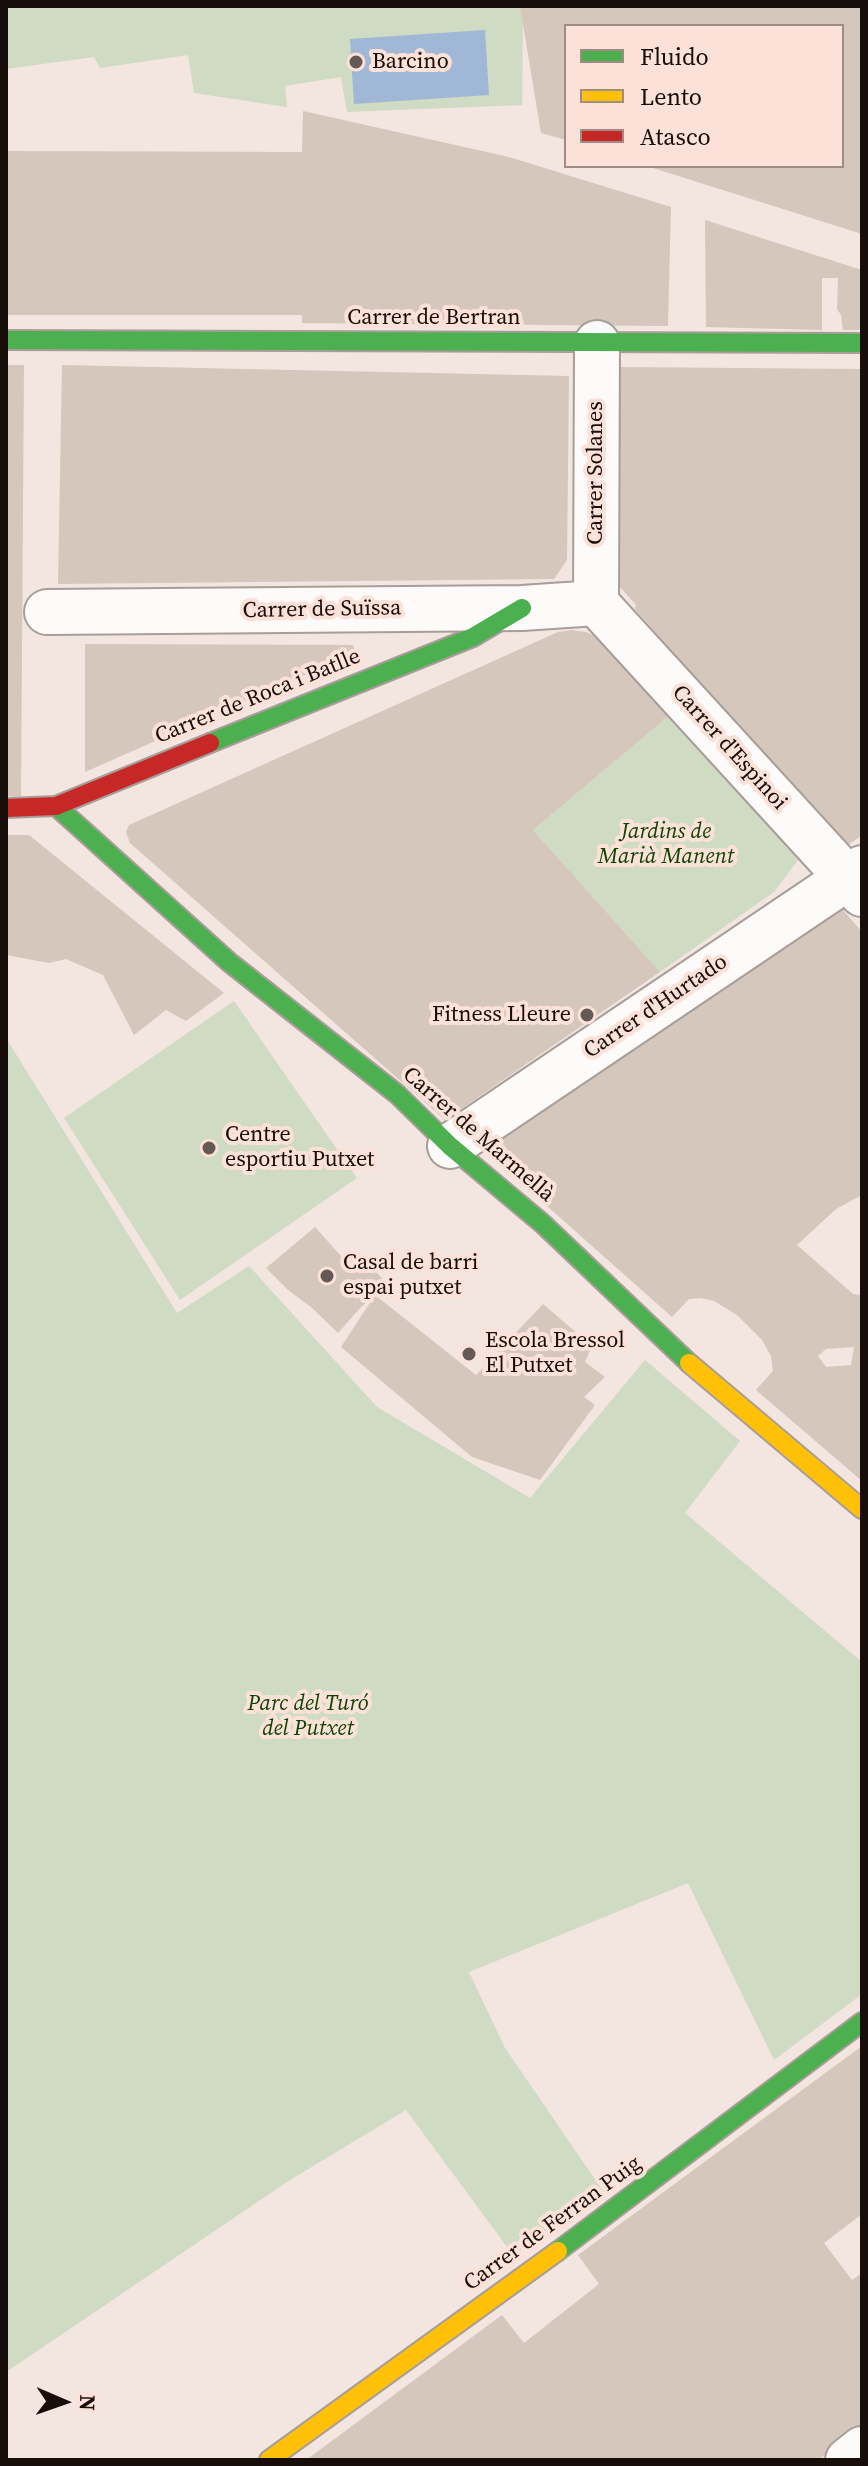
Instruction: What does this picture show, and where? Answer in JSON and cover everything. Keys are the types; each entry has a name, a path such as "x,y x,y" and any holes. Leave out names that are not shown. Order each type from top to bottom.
{"street":[{"name":"Carrer de Bertran","path":"6,340 862,343"},
{"name":"Carrer Solanes","path":"596,603 597,343"},
{"name":"Carrer de Suïssa","path":"47,612 522,608 596,603"},
{"name":"Carrer d'Espinoi","path":"596,603 857,880"},
{"name":"Carrer de Roca i Batlle","path":"6,808 56,806 473,637 522,608"},
{"name":"Carrer de Marmellà","path":"56,806 229,962 397,1094 450,1146 543,1224 689,1363 862,1509"},
{"name":"Carrer d'Hurtado","path":"450,1146 857,880"},
{"name":"Carrer de Ferran Puig","path":"269,2460 576,2238 862,2022"},
{"path":"848,2460 862,2449"}],"green space":[{"name":"Barcino","path":"6,6 662,6 564,26 523,20 522,105 347,112 341,77 285,86 287,107 194,93 188,55 100,68 94,57 6,69"},
{"name":"Jardins de Marià Manent","path":"670,715 798,860 774,892 660,972 533,830"},
{"name":"Centre esportiu Putxet","path":"234,1001 357,1178 180,1300 64,1118"},
{"name":"Parc del Turó del Putxet","path":"6,1038 177,1313 249,1266 377,1407 530,1498 645,1360 740,1441 685,1513 862,1662 862,1994 774,2060 688,1883 469,1972 505,2048 603,2191 513,2255 406,2110 290,2180 6,2372"}],"water":[{"path":"485,30 489,95 354,104 350,39"}],"building":[{"path":"520,6 862,6 862,234 653,168 844,168 844,24 564,24 564,139 541,133"},
{"path":"303,111 509,157 671,207 668,326 302,323 302,315 6,315 6,151 302,152"},
{"path":"705,220 862,270 862,330 843,330 837,309 838,278 822,278 822,330 706,327"},
{"path":"6,365 24,365 21,796 6,796"},
{"path":"62,365 569,376 567,560 554,579 58,584"},
{"path":"617,367 862,369 862,835 844,848 635,609 636,605 621,588 617,579"},
{"path":"572,630 601,639 670,715 533,830 660,972 445,1120 130,843 126,832 129,825 558,632"},
{"path":"85,644 353,645 355,653 85,772"},
{"path":"6,835 29,835 224,993 186,1021 166,1010 134,1035 103,975 66,959 49,963 6,955"},
{"path":"838,904 862,932 862,1195 836,1209 797,1245 853,1294 862,1295 862,1481 756,1390 773,1371 771,1356 762,1340 737,1315 714,1301 701,1298 689,1299 672,1317 485,1151","holes":["854,1347 851,1365 826,1367 818,1356 826,1349"]},
{"name":"Casal de barri espai putxet","path":"315,1227 348,1264 359,1253 387,1284 338,1333 266,1268"},
{"name":"Escola Bressol El Putxet","path":"375,1295 476,1375 543,1304 592,1346 585,1362 605,1377 584,1397 595,1405 540,1480 472,1457 341,1347"},
{"path":"862,2046 862,2214 824,2243 852,2280 862,2273 862,2428 818,2460 306,2460 502,2315 524,2343 599,2284 578,2255"}],"traffic: fast":[{"path":"6,340 862,343"},
{"path":"210,743 473,637 522,608"},
{"path":"56,806 229,962 397,1094 450,1146 543,1224 689,1363"},
{"path":"558,2251 862,2022"}],"traffic: slow":[{"path":"689,1363 862,1509"},
{"path":"269,2460 558,2251"}],"traffic: jam":[{"path":"6,808 56,806 210,743"}],"place":[{"name":"Barcino","path":"356,62"},
{"name":"Fitness Lleure","path":"587,1015"},
{"name":"Centre esportiu Putxet","path":"209,1148"},
{"name":"Casal de barri espai putxet","path":"327,1276"},
{"name":"Escola Bressol El Putxet","path":"469,1354"}]}
